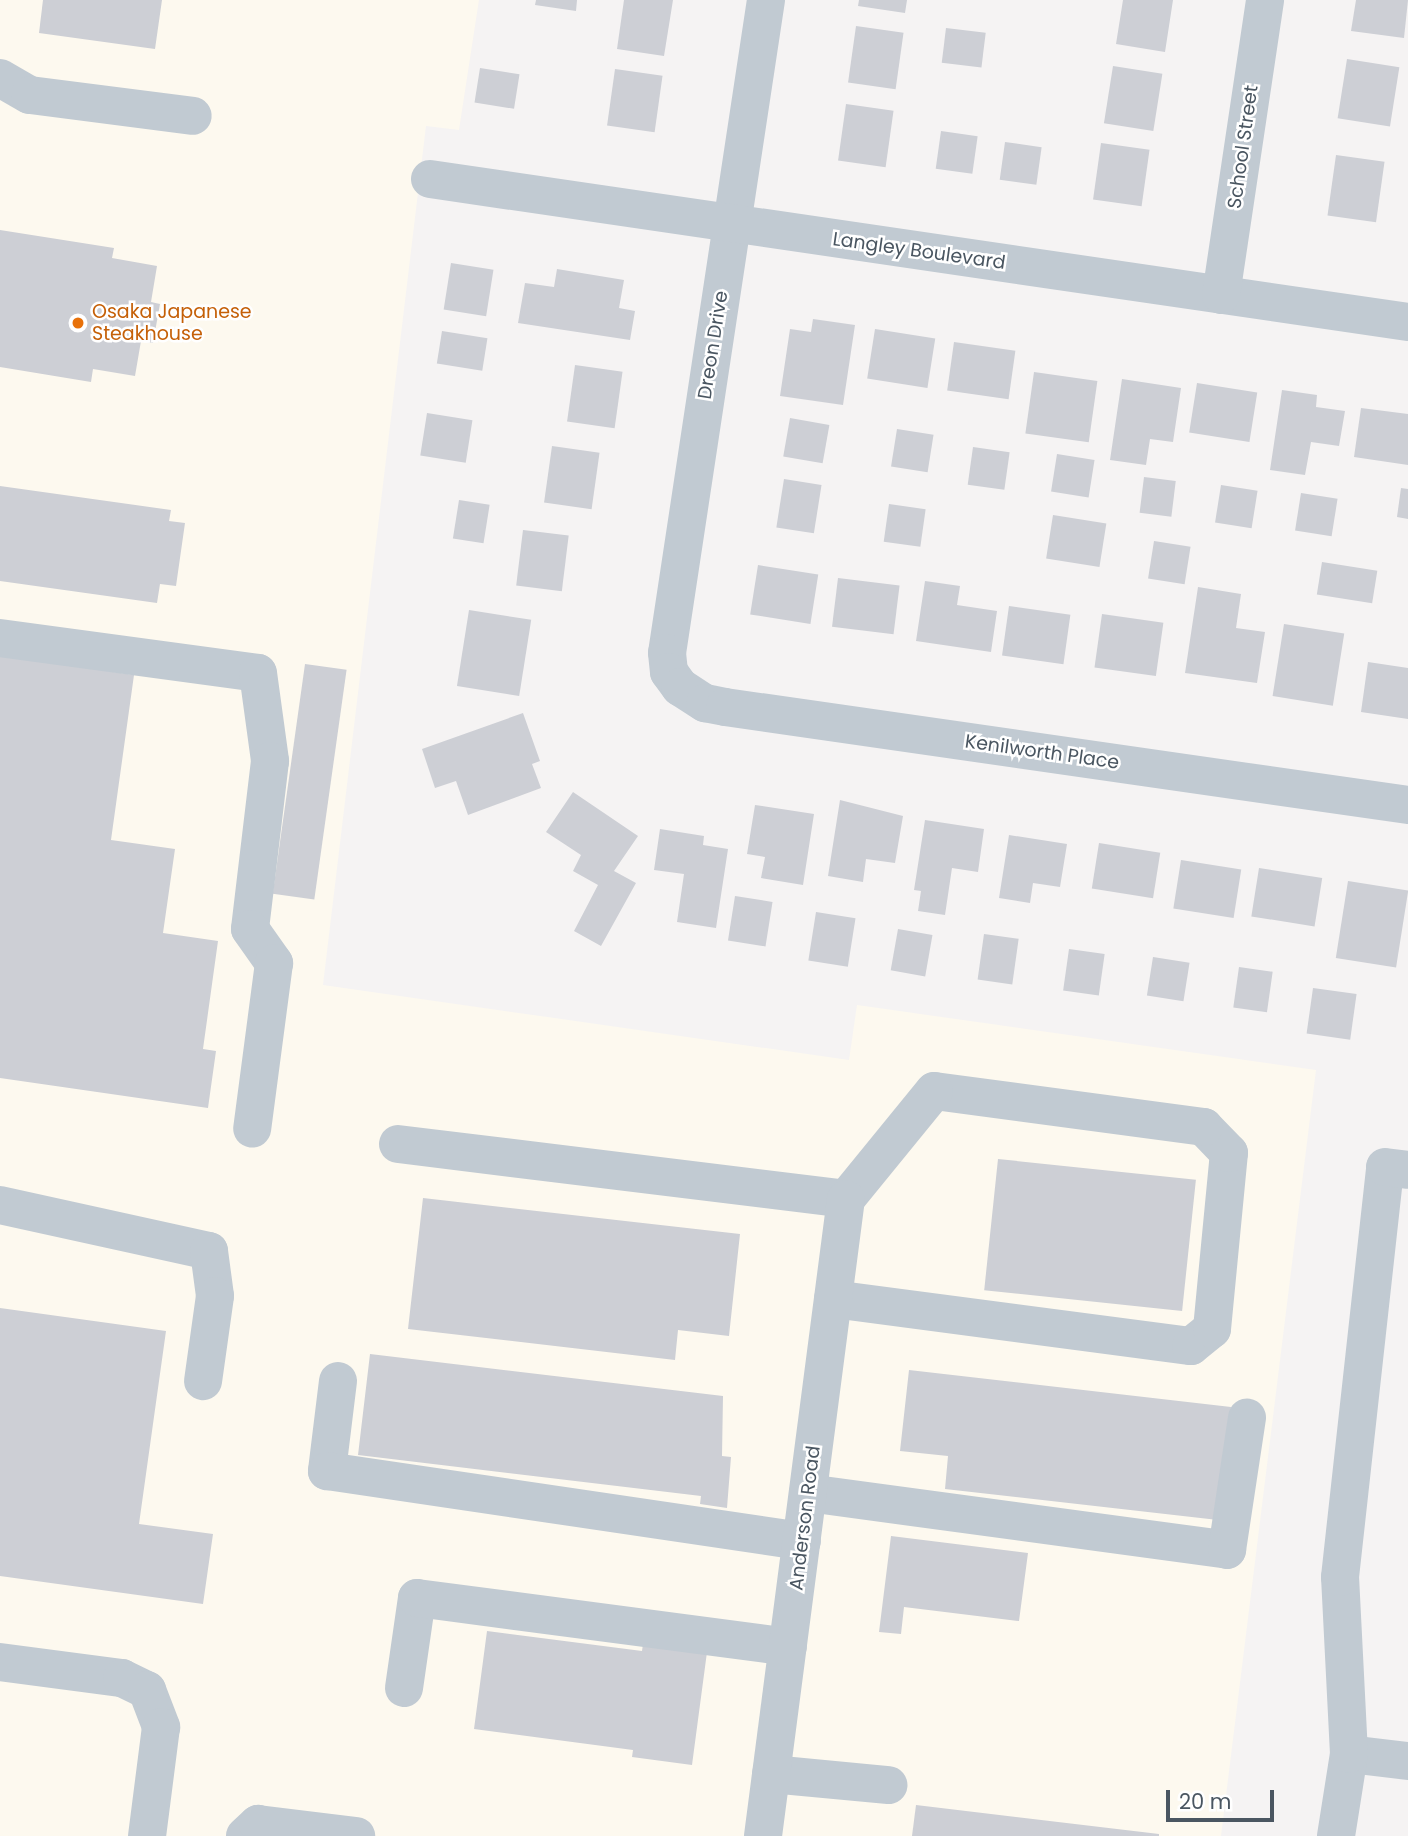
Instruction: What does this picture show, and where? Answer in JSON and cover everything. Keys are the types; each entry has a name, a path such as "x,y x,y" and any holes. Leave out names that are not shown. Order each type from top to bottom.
{"street":[{"name":"Dreon Drive","path":"680,687 669,672 667,653 765,0"},
{"name":"School Street","path":"1221,295 1265,0"},
{"path":"0,78 30,95 192,116"},
{"name":"Langley Boulevard","path":"430,179 1408,322"},
{"path":"0,638 258,673 270,761 250,929 274,963 252,1129"},
{"name":"Kenilworth Place","path":"680,687 705,703 725,707 1408,805"},
{"path":"398,1144 846,1199 933,1091 1204,1127 1229,1153 1212,1329 1191,1346 833,1298"},
{"path":"1336,1836 1349,1754 1340,1577 1385,1167 1408,1170"},
{"name":"Anderson Road","path":"763,1836 846,1199"},
{"path":"0,1205 209,1251 215,1296 203,1381"},
{"path":"338,1381 327,1471 802,1541"},
{"path":"808,1493 1227,1550 1247,1418"},
{"path":"404,1688 417,1598 788,1647"},
{"path":"0,1662 122,1678 147,1690 161,1727 147,1836"},
{"path":"1349,1754 1408,1761"},
{"path":"771,1774 888,1785"},
{"path":"245,1836 258,1824 356,1836"}],"shaded area":[{"path":"0,0 479,0 459,130 426,126 323,985 849,1060 857,1005 1316,1070 1221,1836 0,1836"}],"building":[{"path":"43,0 162,0 155,49 39,33"},
{"path":"536,0 577,0 576,11 535,5"},
{"path":"624,0 673,0 664,56 617,49"},
{"path":"859,0 907,0 905,13 858,6"},
{"path":"1123,0 1173,0 1165,52 1116,44"},
{"path":"1356,0 1408,0 1404,38 1351,31"},
{"path":"856,26 904,33 896,89 848,82"},
{"path":"946,28 986,33 981,68 942,63"},
{"path":"1347,59 1399,67 1390,127 1338,118"},
{"path":"1113,66 1162,74 1153,131 1104,123"},
{"path":"480,68 520,74 514,109 475,103"},
{"path":"615,69 663,76 655,132 607,125"},
{"path":"846,104 894,111 886,167 838,160"},
{"path":"941,131 978,136 972,174 936,169"},
{"path":"1005,142 1042,147 1036,185 1000,180"},
{"path":"1101,143 1150,150 1142,206 1093,199"},
{"path":"1336,155 1385,162 1376,222 1328,215"},
{"name":"Osaka Japanese Steakhouse","path":"0,230 114,248 112,258 157,266 151,302 160,304 153,343 141,341 135,376 93,369 91,382 0,367"},
{"path":"451,263 493,270 486,316 444,309"},
{"path":"557,269 624,280 619,308 635,311 630,340 518,323 525,283 554,287"},
{"path":"813,319 855,325 843,405 780,396 790,329 811,332"},
{"path":"875,329 935,339 927,388 867,378"},
{"path":"442,331 487,338 482,371 437,364"},
{"path":"954,342 1015,351 1009,399 947,391"},
{"path":"575,365 623,372 615,428 567,421"},
{"path":"1034,372 1097,381 1089,442 1025,433"},
{"path":"1122,379 1181,388 1173,442 1150,439 1146,465 1110,460"},
{"path":"1197,383 1257,393 1249,442 1189,432"},
{"path":"1282,390 1317,395 1316,407 1345,411 1339,446 1311,442 1305,475 1270,470"},
{"path":"1361,408 1408,414 1408,465 1354,457"},
{"path":"427,413 472,420 466,463 420,455"},
{"path":"790,418 829,425 823,463 783,456"},
{"path":"897,429 934,435 928,472 891,467"},
{"path":"552,446 600,453 592,509 544,502"},
{"path":"973,447 1010,452 1004,490 968,485"},
{"path":"1057,454 1095,460 1089,497 1051,492"},
{"path":"1144,477 1176,481 1171,517 1140,513"},
{"path":"784,479 822,485 814,533 776,527"},
{"path":"1221,485 1258,491 1252,528 1215,523"},
{"path":"0,486 171,510 169,521 185,523 176,586 160,584 157,603 0,581"},
{"path":"1401,488 1408,489 1408,519 1397,517"},
{"path":"1301,493 1338,499 1332,536 1295,531"},
{"path":"459,500 490,505 484,543 453,539"},
{"path":"889,504 926,509 920,547 884,542"},
{"path":"1053,515 1106,523 1099,567 1046,558"},
{"path":"523,530 569,536 562,591 516,586"},
{"path":"1154,541 1191,547 1185,584 1148,579"},
{"path":"1322,562 1377,571 1372,603 1317,595"},
{"path":"758,565 818,575 810,624 750,614"},
{"path":"838,578 900,586 894,634 832,627"},
{"path":"925,581 960,586 957,605 997,611 991,652 916,641"},
{"path":"1198,587 1241,594 1236,628 1265,632 1257,683 1185,673"},
{"path":"1009,606 1070,615 1063,664 1002,656"},
{"path":"469,610 531,620 519,696 457,686"},
{"path":"1102,614 1163,623 1156,676 1094,667"},
{"path":"1284,624 1344,634 1333,706 1273,696"},
{"path":"0,655 134,675 111,840 175,849 163,933 218,941 203,1049 216,1051 208,1108 0,1078"},
{"path":"1368,662 1408,668 1408,719 1361,712"},
{"path":"305,664 347,670 314,900 273,894"},
{"path":"523,713 540,761 532,764 541,788 468,815 456,781 435,788 422,749"},
{"path":"573,792 638,836 614,871 636,883 601,946 574,931 598,885 573,871 581,855 546,832"},
{"path":"840,800 903,816 895,863 866,859 863,882 828,876"},
{"path":"755,805 814,814 803,885 761,878 765,857 747,854"},
{"path":"925,820 984,829 978,872 952,868 945,915 918,911 921,891 914,890"},
{"path":"660,829 704,836 703,845 728,849 716,928 677,922 684,874 654,870"},
{"path":"1009,835 1067,844 1060,887 1033,883 1030,903 999,898"},
{"path":"1099,843 1160,853 1153,898 1092,888"},
{"path":"1181,860 1241,870 1234,918 1173,908"},
{"path":"1259,868 1322,878 1315,926 1251,916"},
{"path":"1348,881 1408,891 1396,968 1336,958"},
{"path":"735,896 773,902 765,946 728,940"},
{"path":"816,912 856,918 848,967 808,960"},
{"path":"898,929 932,935 925,976 891,970"},
{"path":"984,934 1019,939 1012,984 978,980"},
{"path":"1069,949 1105,954 1099,996 1063,991"},
{"path":"1153,957 1190,963 1183,1001 1147,996"},
{"path":"1239,967 1273,972 1267,1012 1233,1008"},
{"path":"1313,988 1357,994 1350,1040 1307,1034"},
{"path":"998,1159 1196,1180 1182,1311 984,1290"},
{"path":"423,1198 740,1234 729,1336 678,1330 675,1360 408,1329"},
{"path":"0,1308 166,1331 139,1524 213,1534 203,1604 0,1576"},
{"path":"370,1354 723,1396 722,1456 731,1457 727,1508 700,1504 701,1496 358,1455"},
{"path":"909,1370 1231,1407 1218,1520 945,1489 948,1456 900,1451"},
{"path":"891,1536 1028,1553 1019,1621 904,1607 901,1634 879,1632"},
{"path":"487,1631 642,1651 643,1644 707,1652 692,1765 632,1757 633,1750 474,1729"},
{"path":"916,1805 1159,1834 1159,1836 912,1836"}],"place":[{"name":"Osaka Japanese Steakhouse","path":"78,323"}]}
